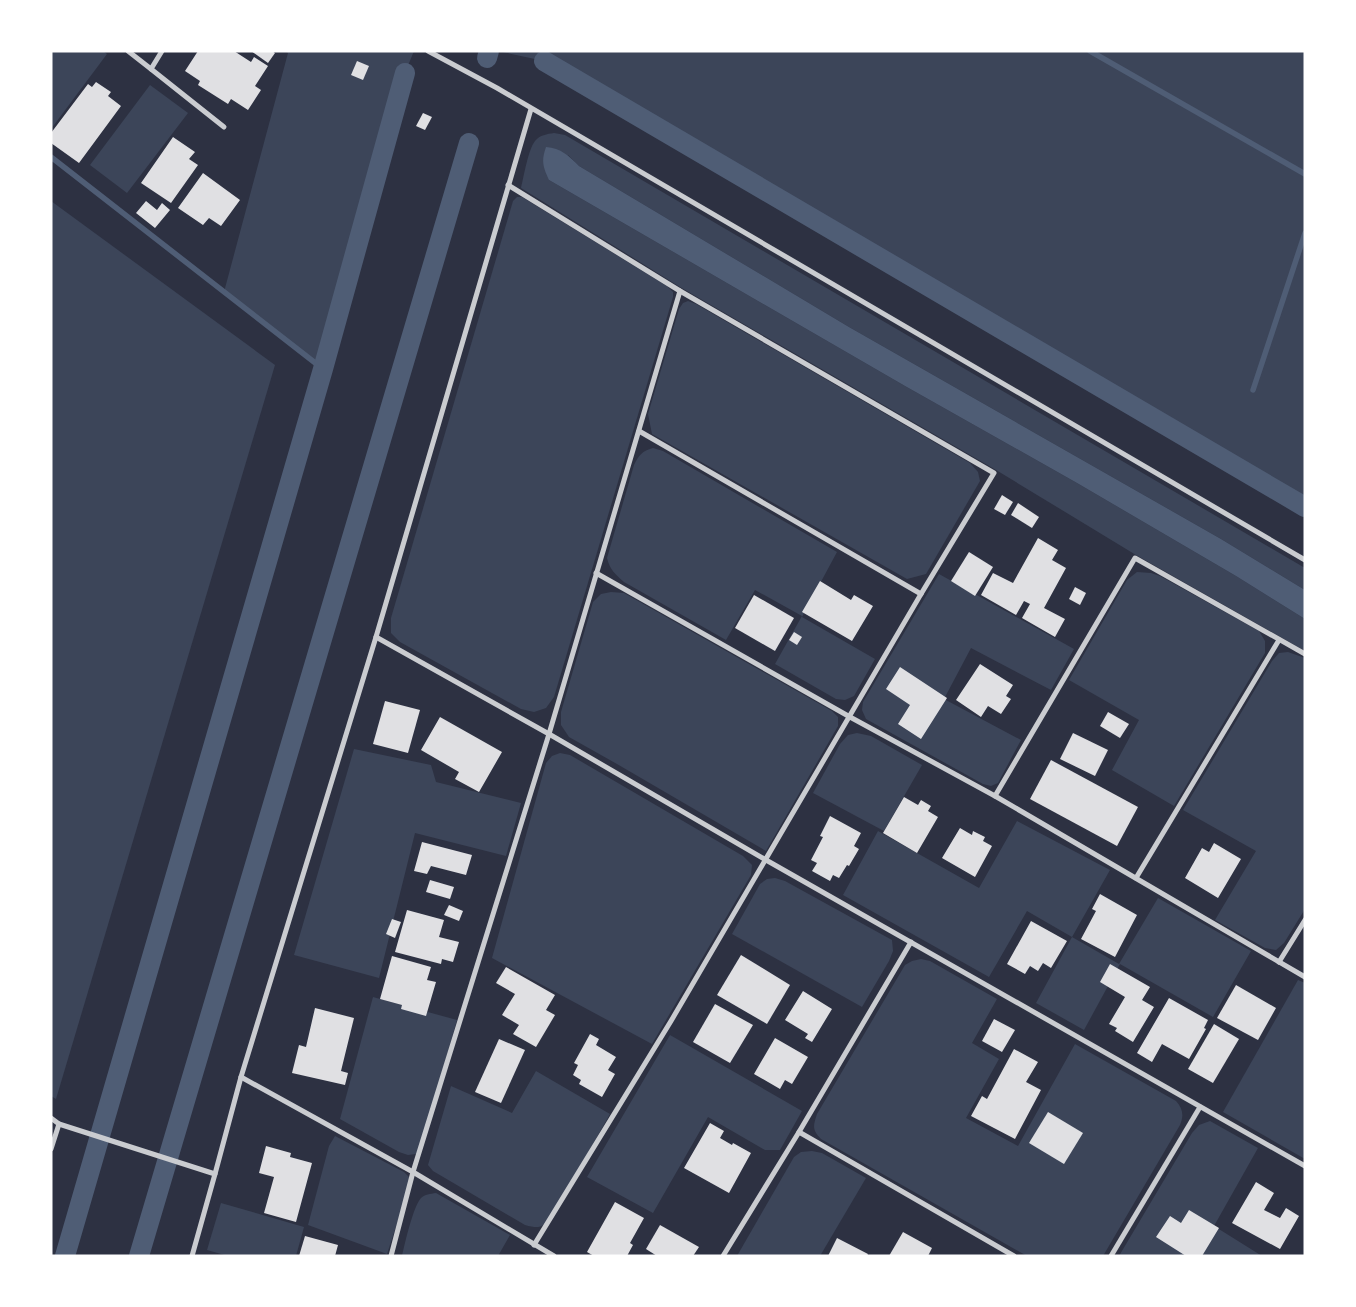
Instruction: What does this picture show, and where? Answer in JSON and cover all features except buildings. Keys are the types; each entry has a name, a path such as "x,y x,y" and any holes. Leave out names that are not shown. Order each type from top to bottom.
{"street":[{"path":"128,51 224,127"},
{"path":"151,69 162,51"},
{"path":"428,51 497,88 1305,560"},
{"path":"192,1256 241,1077 376,637 531,108"},
{"path":"508,185 680,291 994,473 671,1021 534,1245"},
{"path":"391,1256 412,1172 549,734 680,291"},
{"path":"639,431 921,594"},
{"path":"995,796 1134,558 1305,654"},
{"path":"596,573 850,717 995,796 1305,977"},
{"path":"376,637 1305,1166"},
{"path":"1136,878 1280,640"},
{"path":"1279,962 1305,920"},
{"path":"723,1256 799,1132 911,942"},
{"path":"241,1077 412,1172 554,1256"},
{"path":"1111,1256 1200,1106"},
{"path":"51,1118 59,1124 85,1133 216,1174"},
{"path":"51,1149 59,1124"},
{"path":"799,1132 1014,1256"}],"shaded area":[{"path":"51,51 103,51 107,54 51,129"},
{"path":"286,51 414,51 405,73 323,369 224,292 288,53"},
{"path":"498,51 1305,51 1305,507 544,61"},
{"path":"150,85 188,113 127,193 90,165"},
{"path":"546,134 565,135 1305,568 1305,590 1221,539 849,327 579,166 568,155 549,180 1236,576 1305,619 1305,651 1136,555 996,470 680,287 521,188 528,157 535,141"},
{"path":"546,147 564,153 579,166 849,327 1221,539 1305,590 1305,619 1236,576 1077,483 549,180 543,164"},
{"path":"517,197 522,197 667,286 673,292 554,697 546,708 534,712 521,709 400,642 391,633 391,618 513,201"},
{"path":"51,201 275,365 56,1099 51,1096"},
{"path":"688,301 970,463 978,472 980,481 926,574 907,579 652,434 648,414 679,309 683,303"},
{"path":"653,448 663,451 837,552 802,617 875,659 854,696 845,700 836,699 775,664 802,616 755,590 726,640 624,582 613,572 607,558 634,465 641,454"},
{"path":"1137,572 1160,576 1259,631 1265,641 1265,653 1174,806 1112,770 1139,720 1069,680 1127,580"},
{"path":"939,574 1074,649 1051,690 971,648 944,699 1021,740 998,783 991,786 983,784 866,719 862,710 863,702"},
{"path":"611,592 624,593 832,711 838,717 838,726 766,851 569,737 561,725 561,712 593,602 601,594"},
{"path":"1288,652 1305,658 1305,909 1284,943 1276,950 1265,948 1215,920 1256,851 1183,810 1272,661 1279,653"},
{"path":"857,733 871,736 922,765 884,831 813,793 840,744 848,735"},
{"path":"354,749 431,765 436,782 521,803 506,856 415,833 379,978 294,955"},
{"path":"560,753 570,755 743,856 752,865 751,875 652,1044 492,958 546,763 552,756"},
{"path":"1017,821 1110,870 1072,937 1027,911 989,977 843,895 878,831 979,888"},
{"path":"775,878 785,881 892,940 893,951 889,961 862,1007 732,934 760,884 767,879"},
{"path":"1158,898 1251,951 1213,1017 1120,964 1084,1030 1036,1003 1072,937 1119,964"},
{"path":"921,959 930,961 997,999 972,1043 999,1059 966,1118 1018,1146 1075,1044 1176,1101 1180,1107 1182,1118 1180,1125 1103,1256 1027,1256 821,1139 816,1133 814,1125 817,1114 905,965"},
{"path":"1298,980 1305,983 1305,1159 1223,1112"},
{"path":"373,997 457,1020 421,1145 416,1154 408,1155 399,1152 340,1119"},
{"path":"670,1035 802,1111 780,1150 765,1150 708,1117 653,1213 587,1177"},
{"path":"536,1071 610,1114 552,1216 543,1225 534,1227 525,1225 433,1171 428,1165 451,1086 512,1113"},
{"path":"1210,1121 1258,1148 1214,1226 1262,1256 1119,1256 1192,1133 1199,1125"},
{"path":"335,1136 404,1172 409,1177 410,1184 387,1254 308,1225 329,1146"},
{"path":"812,1151 822,1153 866,1178 820,1256 737,1256 794,1157 801,1152"},
{"path":"436,1193 510,1235 498,1256 402,1256 418,1203 424,1196"},
{"path":"221,1203 304,1227 296,1256 228,1256 207,1250"}],"waterway":[{"path":"487,58 489,51"},
{"path":"1090,51 1305,174"},
{"path":"544,61 1305,507"},
{"path":"65,1256 323,369 405,73"},
{"path":"139,1256 469,143"},
{"path":"51,157 323,369"},
{"path":"1253,390 1305,233"}]}
